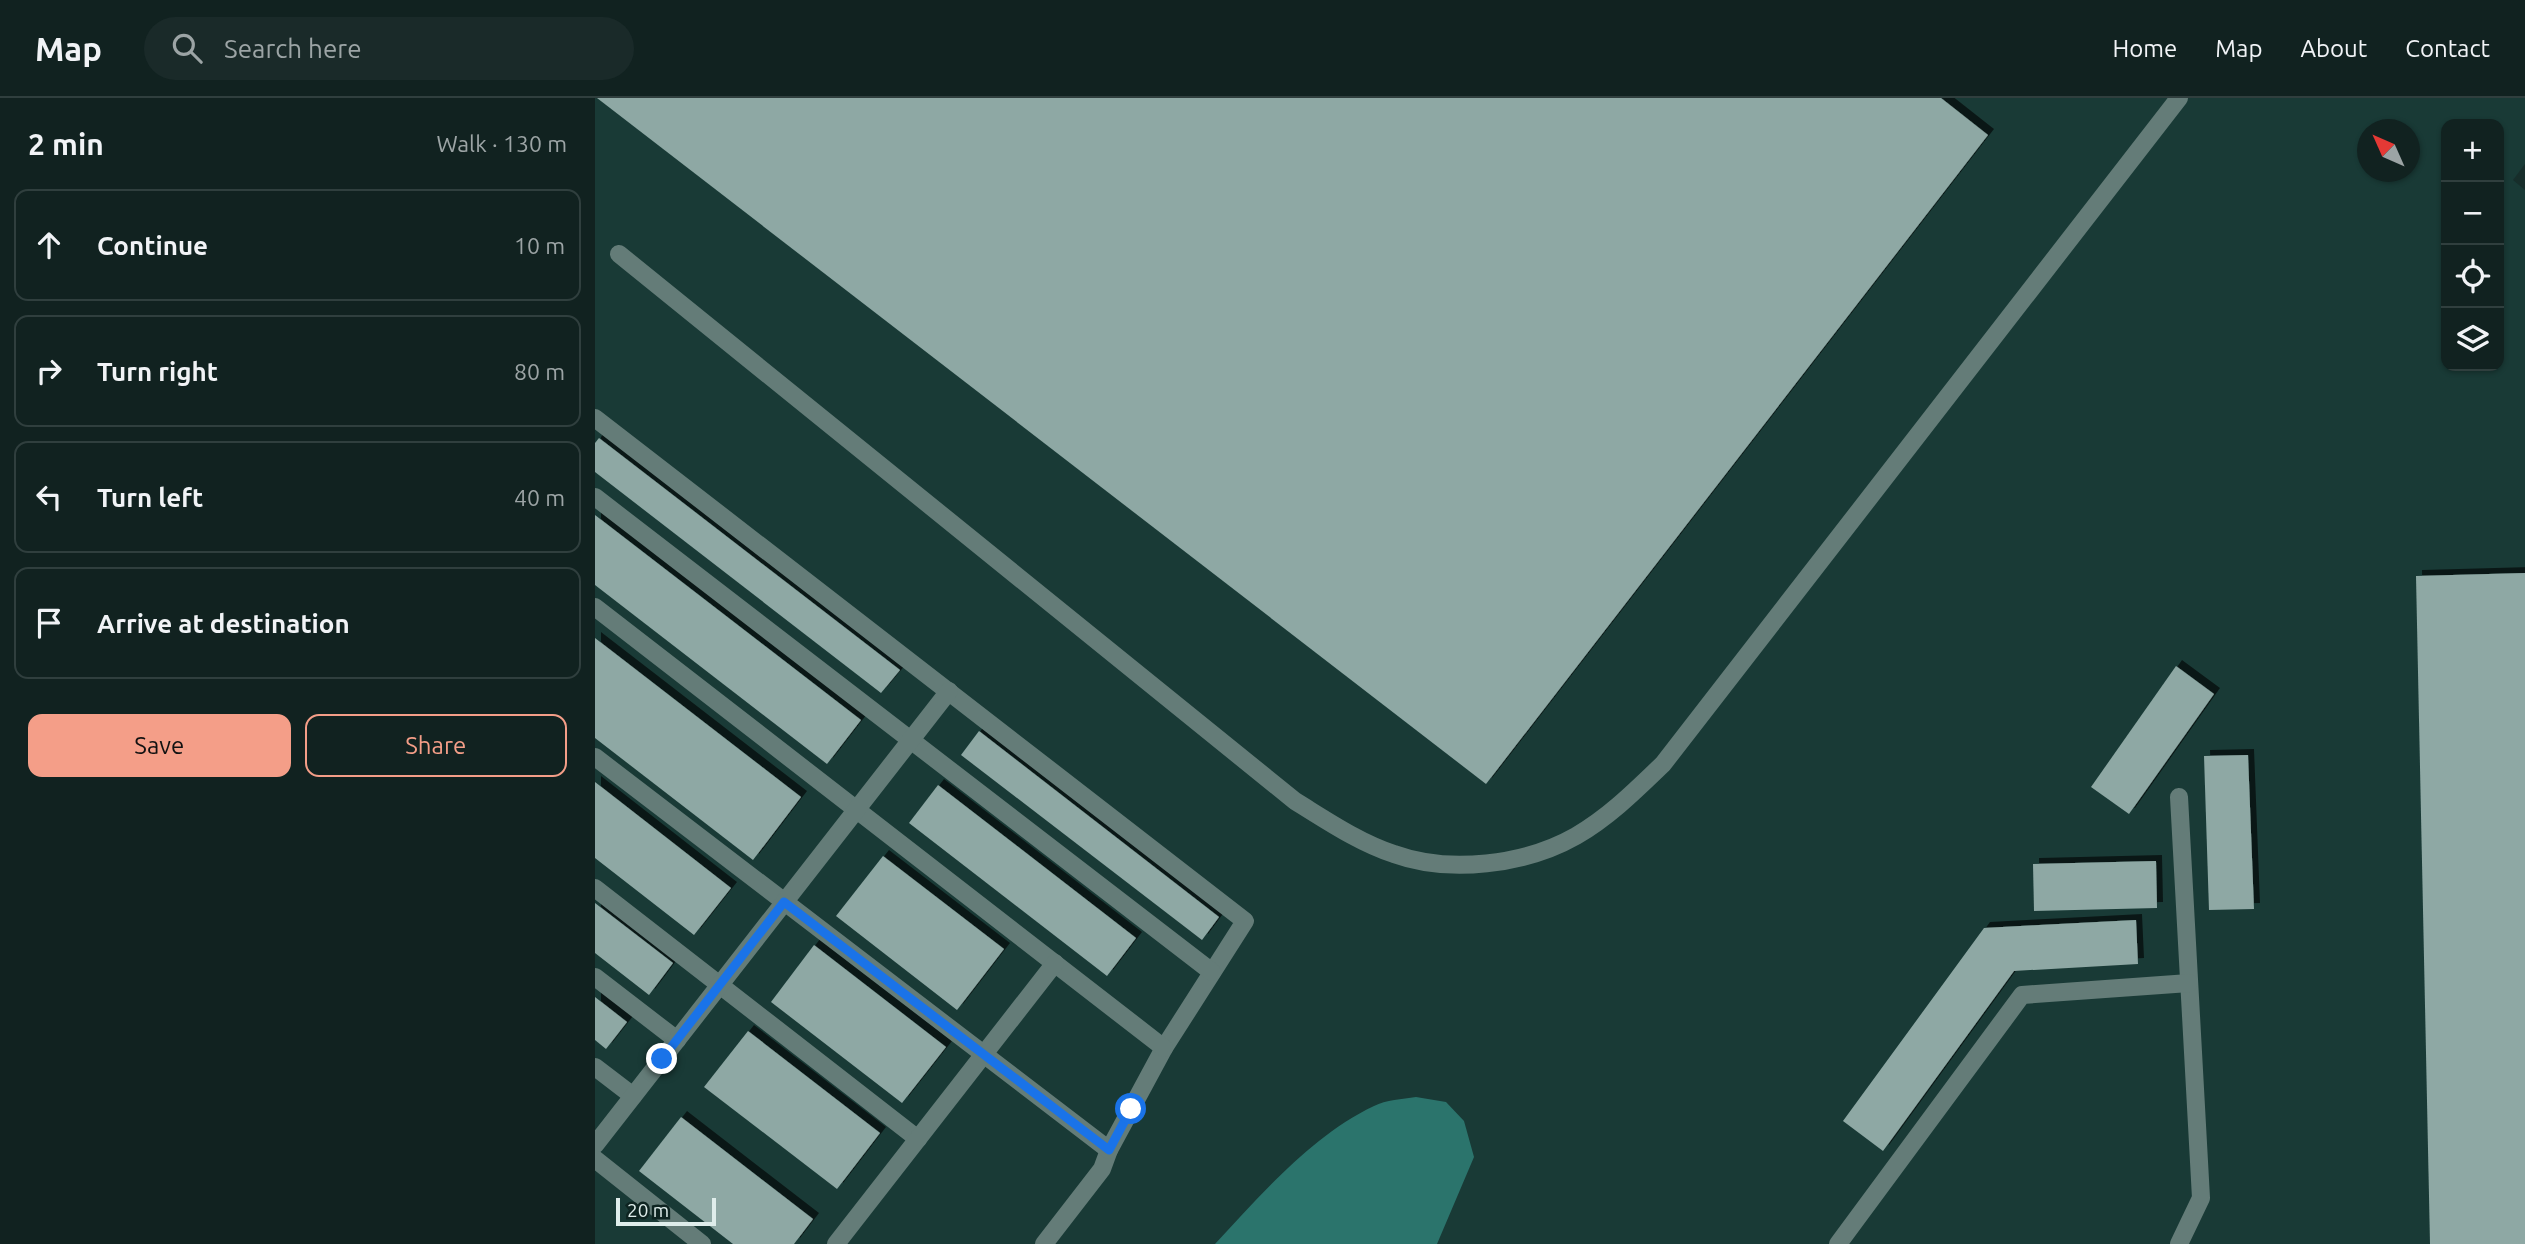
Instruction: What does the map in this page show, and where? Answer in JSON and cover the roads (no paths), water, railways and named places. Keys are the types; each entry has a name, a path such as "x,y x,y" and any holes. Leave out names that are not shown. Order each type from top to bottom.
{"lane":[{"path":"619,254 1295,801 1350,834 1395,855 1441,863 1483,864 1530,854 1576,836 1622,803 1663,764 2179,98"},
{"path":"595,418 1244,920 1164,1048 1109,1150 1102,1169 1044,1244"},
{"path":"595,497 1212,972"},
{"path":"595,607 1164,1048"},
{"path":"595,1144 949,691"},
{"path":"595,757 1109,1150"},
{"path":"2179,797 2201,1198 2179,1244"},
{"path":"595,888 918,1139"},
{"path":"837,1244 1055,963"},
{"path":"595,977 677,1040"},
{"path":"1839,1244 2022,995 2189,983"},
{"path":"595,1067 633,1096"},
{"path":"595,1159 702,1244"}],"water":[{"path":"1416,1097 1446,1102 1464,1121 1474,1157 1437,1244 1215,1244 1289,1168 1329,1133 1379,1104"}]}
